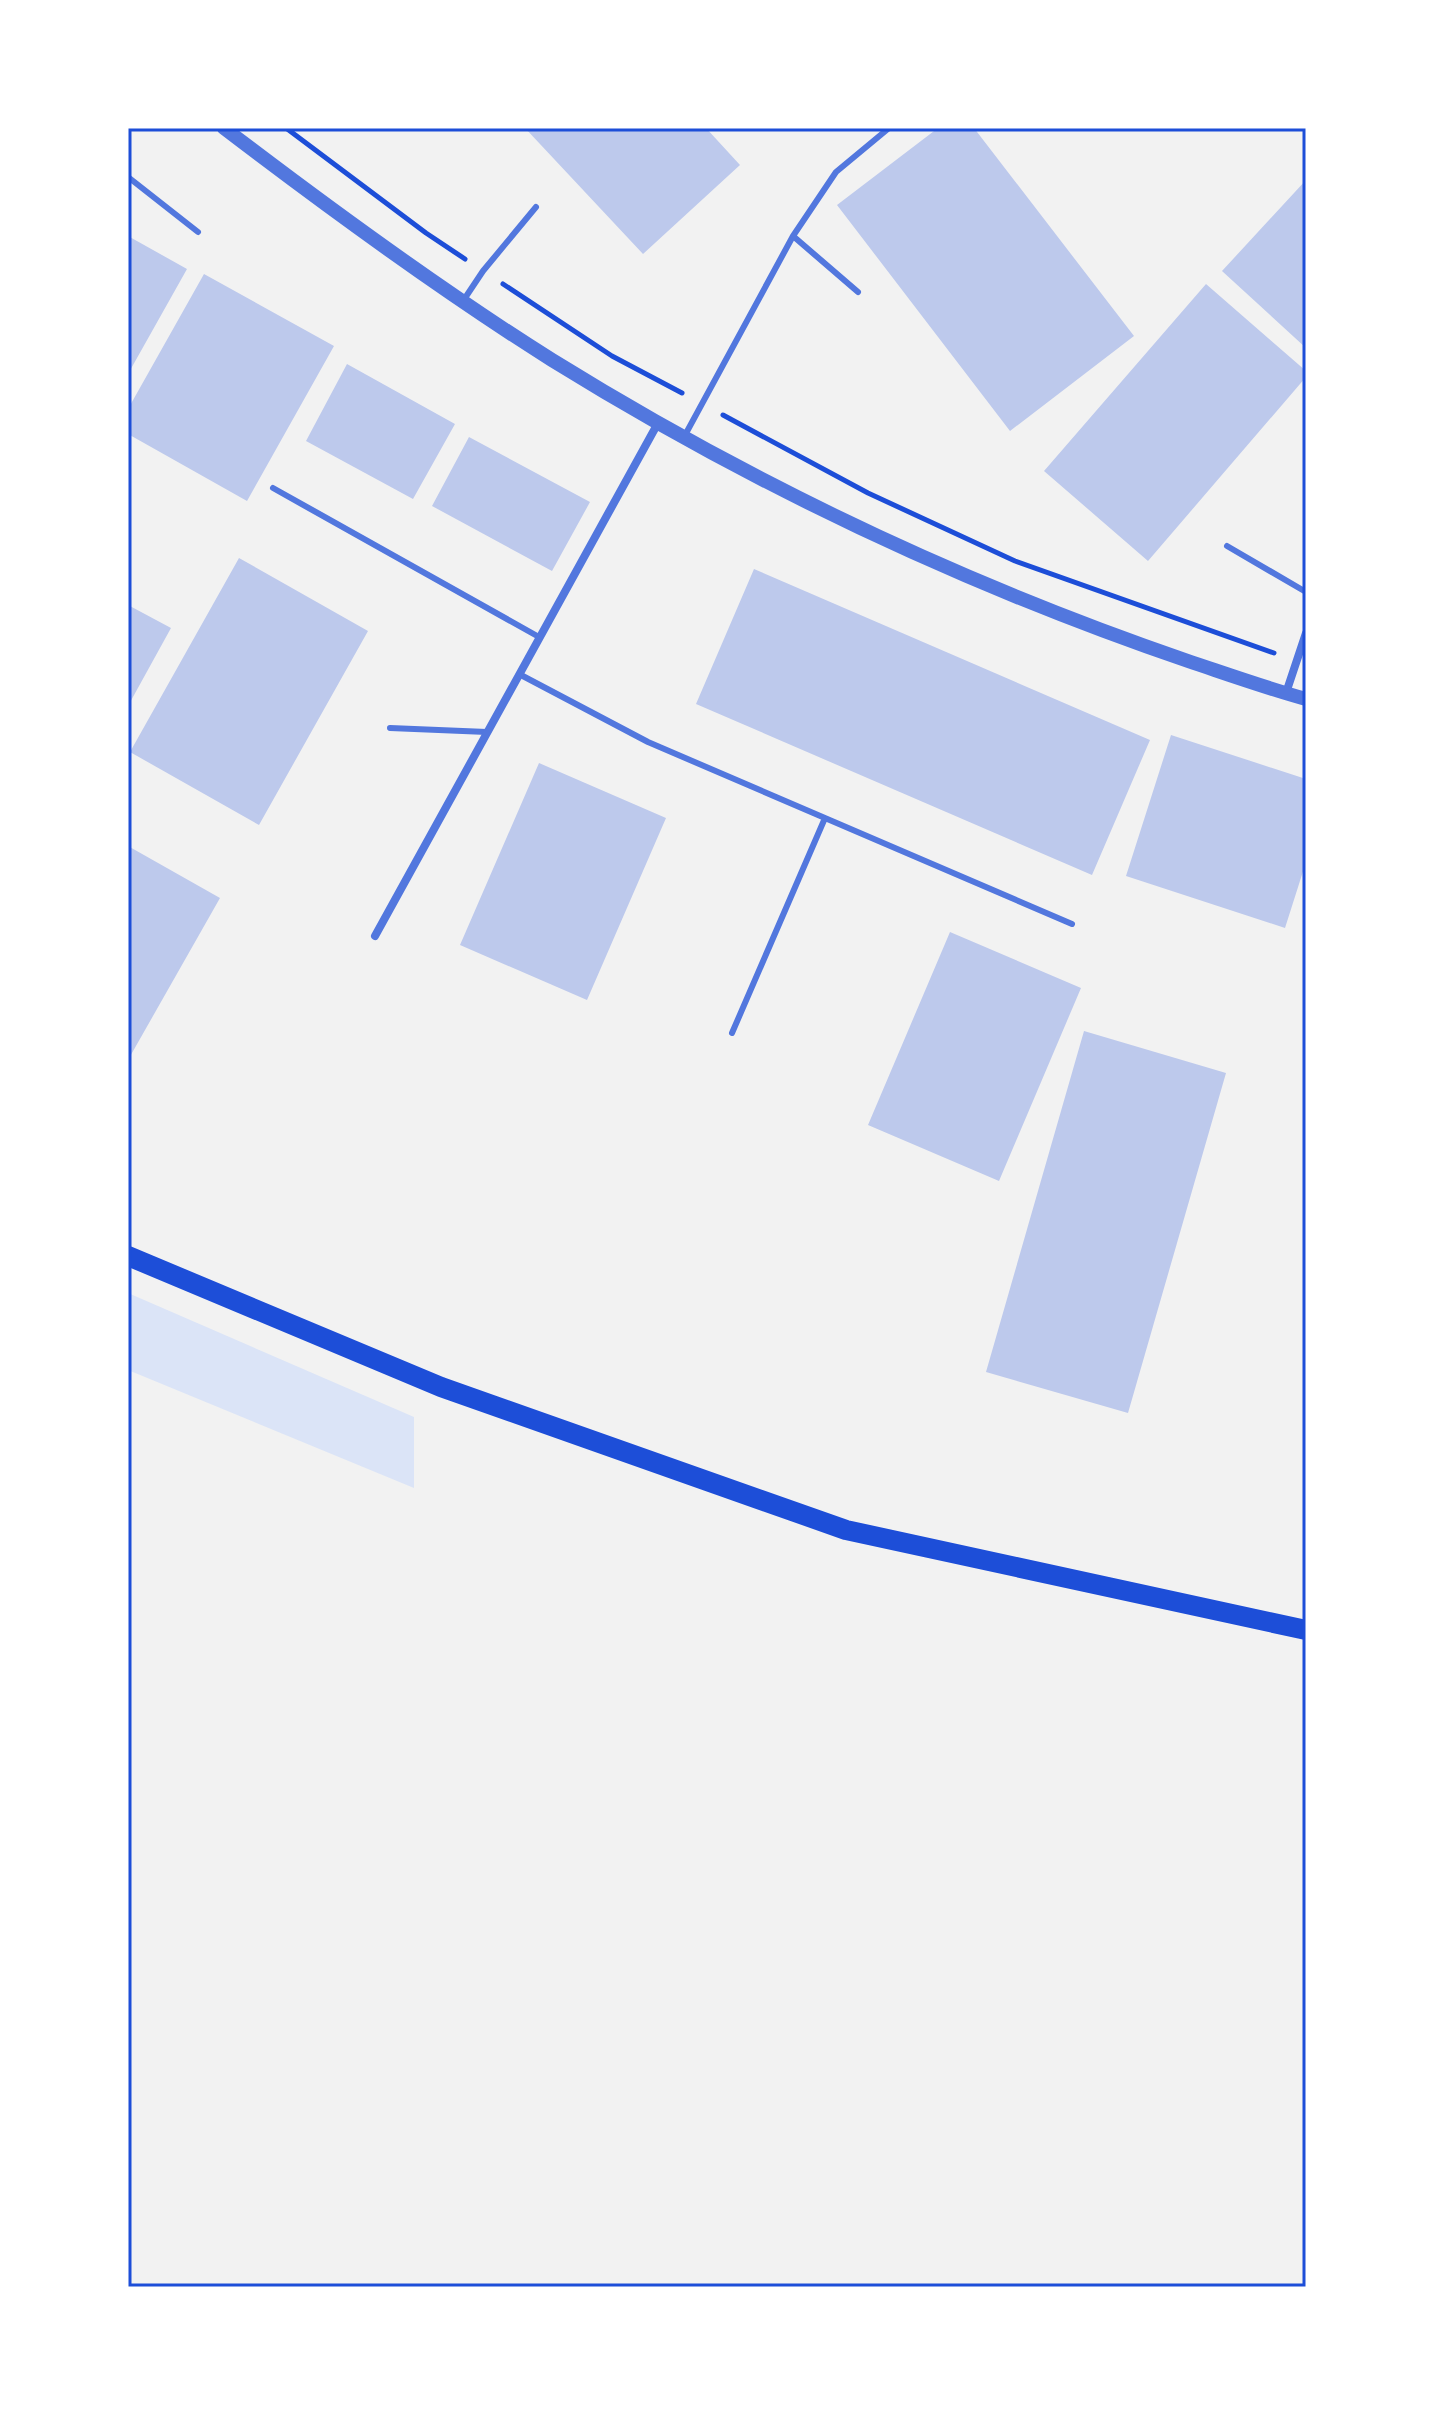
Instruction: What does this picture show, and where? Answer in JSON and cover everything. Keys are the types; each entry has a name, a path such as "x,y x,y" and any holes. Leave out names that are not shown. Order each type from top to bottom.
{"main road":[{"path":"128,1256 441,1387 846,1530 1306,1630"}],"street":[{"path":"224,128 320,201 463,301 551,359 684,437 912,553 1094,629 1306,699"},
{"path":"375,936 658,423"},
{"path":"1286,693 1306,633"}],"lane":[{"path":"684,437 793,236 836,172 889,128"},
{"path":"128,177 198,232"},
{"path":"463,301 483,271 536,207"},
{"path":"793,236 858,292"},
{"path":"273,488 539,637"},
{"path":"1227,546 1306,592"},
{"path":"519,674 648,742 1072,924"},
{"path":"390,728 487,732"},
{"path":"732,1033 825,818"}],"path":[{"path":"286,128 455,252"},
{"path":"506,286 612,356 671,387"},
{"path":"734,422 868,493 1015,561 1262,649"}],"shaded area":[{"path":"128,1293 414,1417 414,1488 128,1370"}],"building":[{"path":"525,128 706,128 740,165 643,254"},
{"path":"938,128 974,128 1134,336 1010,431 837,205"},
{"path":"1306,180 1306,348 1222,271"},
{"path":"128,236 187,269 128,374"},
{"path":"204,274 334,346 247,501 128,434 128,409"},
{"path":"1206,284 1306,371 1306,377 1148,561 1044,471"},
{"path":"347,364 455,424 413,499 306,441"},
{"path":"469,437 590,502 552,571 432,506"},
{"path":"239,558 368,631 259,825 130,752"},
{"path":"754,569 1150,740 1092,875 696,704"},
{"path":"128,605 171,628 128,706"},
{"path":"1171,735 1306,779 1306,862 1285,928 1126,876"},
{"path":"539,763 666,818 587,1000 460,945"},
{"path":"128,846 220,898 128,1060"},
{"path":"950,932 1081,988 999,1181 868,1125"},
{"path":"1084,1031 1226,1073 1128,1413 986,1372"}]}
